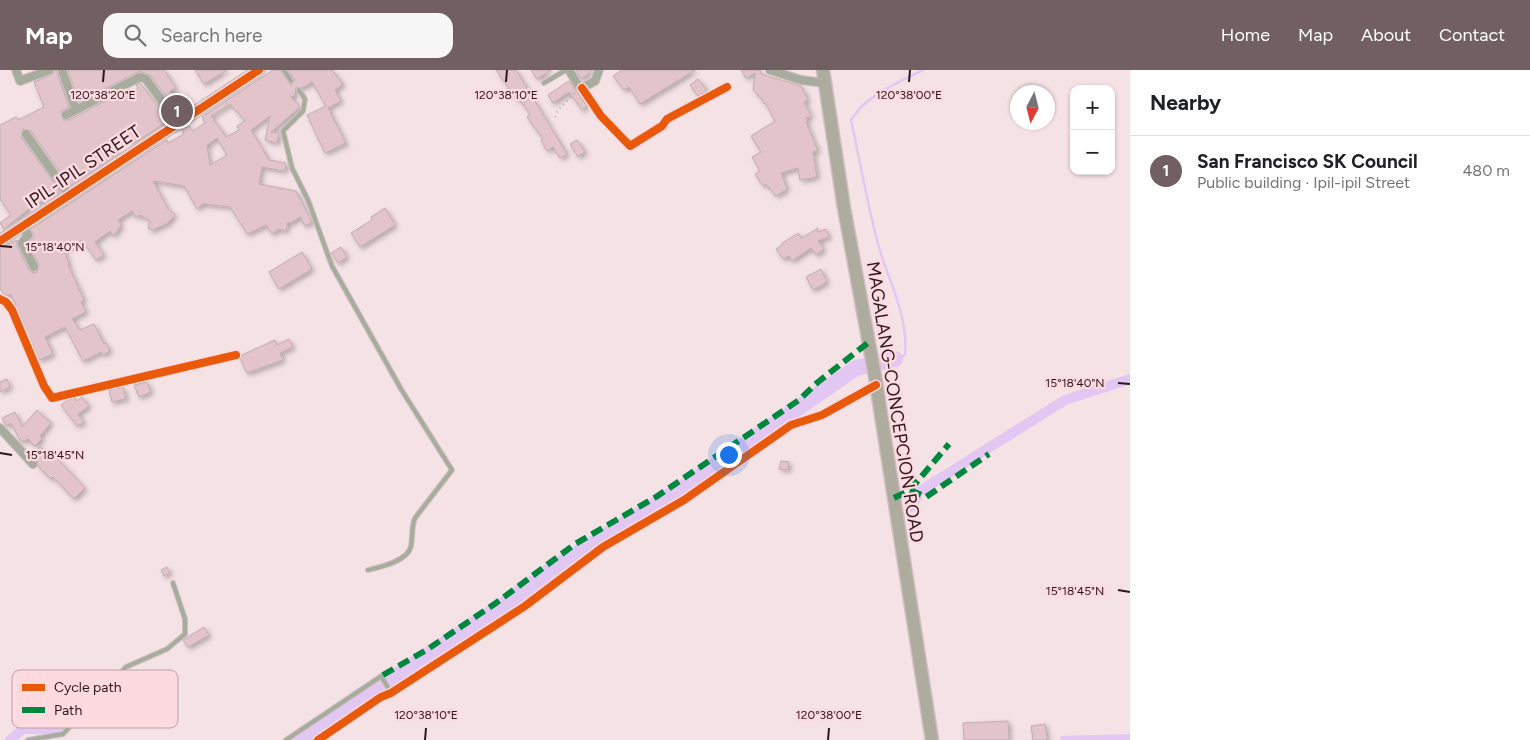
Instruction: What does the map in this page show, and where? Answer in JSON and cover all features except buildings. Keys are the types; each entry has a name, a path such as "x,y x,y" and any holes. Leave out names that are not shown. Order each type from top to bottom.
{"main road":[{"name":"MAGALANG-CONCEPCION ROAD","path":"823,70 876,380 932,740"}],"street":[{"path":"16,70 20,81 48,70"},
{"path":"62,70 76,110"},
{"path":"567,70 601,116 630,146 662,126 667,119 728,87"},
{"path":"581,88 595,81 599,70"},
{"path":"770,70 801,80 825,83"},
{"name":"IPIL-IPIL STREET","path":"0,241 254,71"},
{"path":"66,115 143,77 178,123"},
{"path":"26,134 69,195"},
{"path":"23,226 28,235 22,242 34,267"},
{"path":"0,299 6,302 12,310 44,386 52,398 236,355"},
{"path":"318,740 381,697 391,693 525,606 603,547 684,500 791,425 822,415 876,380"},
{"path":"0,428 33,464"}],"lane":[{"path":"284,70 291,81"},
{"path":"544,83 567,70"},
{"path":"299,90 305,99 303,111 283,131 292,168 308,200 332,266 401,389 452,470 415,518 408,553 381,567 368,570"},
{"path":"123,670 167,649 185,634 185,619 173,584"},
{"path":"286,740 382,676 391,693"},
{"path":"28,740 63,734 69,728"}],"path":[{"path":"555,117 558,110 581,88"}],"shaded area":[{"path":"1130,734 1130,740 1061,740 1060,736"}],"waterway":[{"path":"895,359 905,355 904,327 897,299 874,229 851,120 865,103 893,85 923,70"},
{"path":"386,683 504,605 554,568 681,489 856,368 895,359"},
{"path":"920,491 1065,400 1130,379"},
{"path":"912,507 917,497"},
{"path":"301,740 383,685"},
{"path":"10,740 23,729 59,728"}],"marked path":[{"path":"383,675 428,649 496,603 575,544 656,497 799,400 818,382 869,342"},
{"path":"894,498 910,490 949,444"},
{"path":"910,490 926,497 989,454"}],"cycle path":[{"path":"0,241 259,70"},
{"path":"582,88 601,116 630,146 662,126 667,119 727,87"},
{"path":"0,299 6,302 12,310 44,386 52,398 236,355"},
{"path":"318,740 381,697 391,693 525,606 603,547 684,500 791,425 822,415 876,385"}],"place":[{"name":"San Francisco SK Council","path":"177,111"}]}
